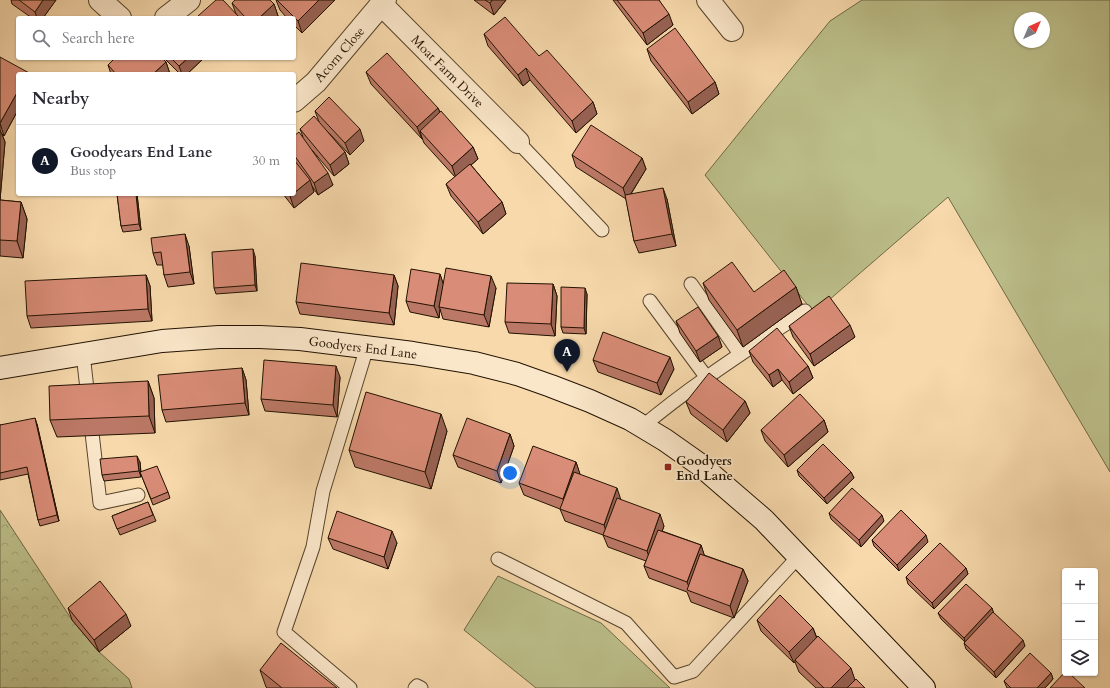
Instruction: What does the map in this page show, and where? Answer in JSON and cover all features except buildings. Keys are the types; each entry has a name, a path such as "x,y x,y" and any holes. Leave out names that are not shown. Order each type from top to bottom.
{"street":[{"path":"100,0 118,16"},
{"path":"169,16 189,0"},
{"path":"708,0 732,30"},
{"name":"Acorn Close","path":"296,99 316,82 383,2"},
{"name":"Moat Farm Drive","path":"383,2 518,142"},
{"name":"Goodyers End Lane","path":"0,368 162,341 219,336 300,339 367,347 474,363 517,374 590,401 630,419 665,440 699,464 764,520 800,556 924,688"}],"lane":[{"path":"518,142 602,230"},
{"path":"691,284 740,354"},
{"path":"650,300 707,378"},
{"path":"642,427 665,408 740,354 805,312"},
{"path":"350,688 284,632 313,547 323,491 367,347"},
{"path":"84,354 100,503 138,495"},
{"path":"498,559 626,623 674,677 693,671 800,556"},
{"path":"415,688 417,686 422,688"}],"green space":[{"path":"862,0 1110,0 1110,472 948,197 814,313 705,175 830,21"},
{"path":"0,510 72,620 99,652 129,679 132,688 0,688"},
{"path":"498,576 601,623 670,688 536,688 464,630"}],"place":[{"name":"Goodyears End Lane","path":"567,372"},
{"name":"Goodyers End Lane","path":"668,467"}]}
